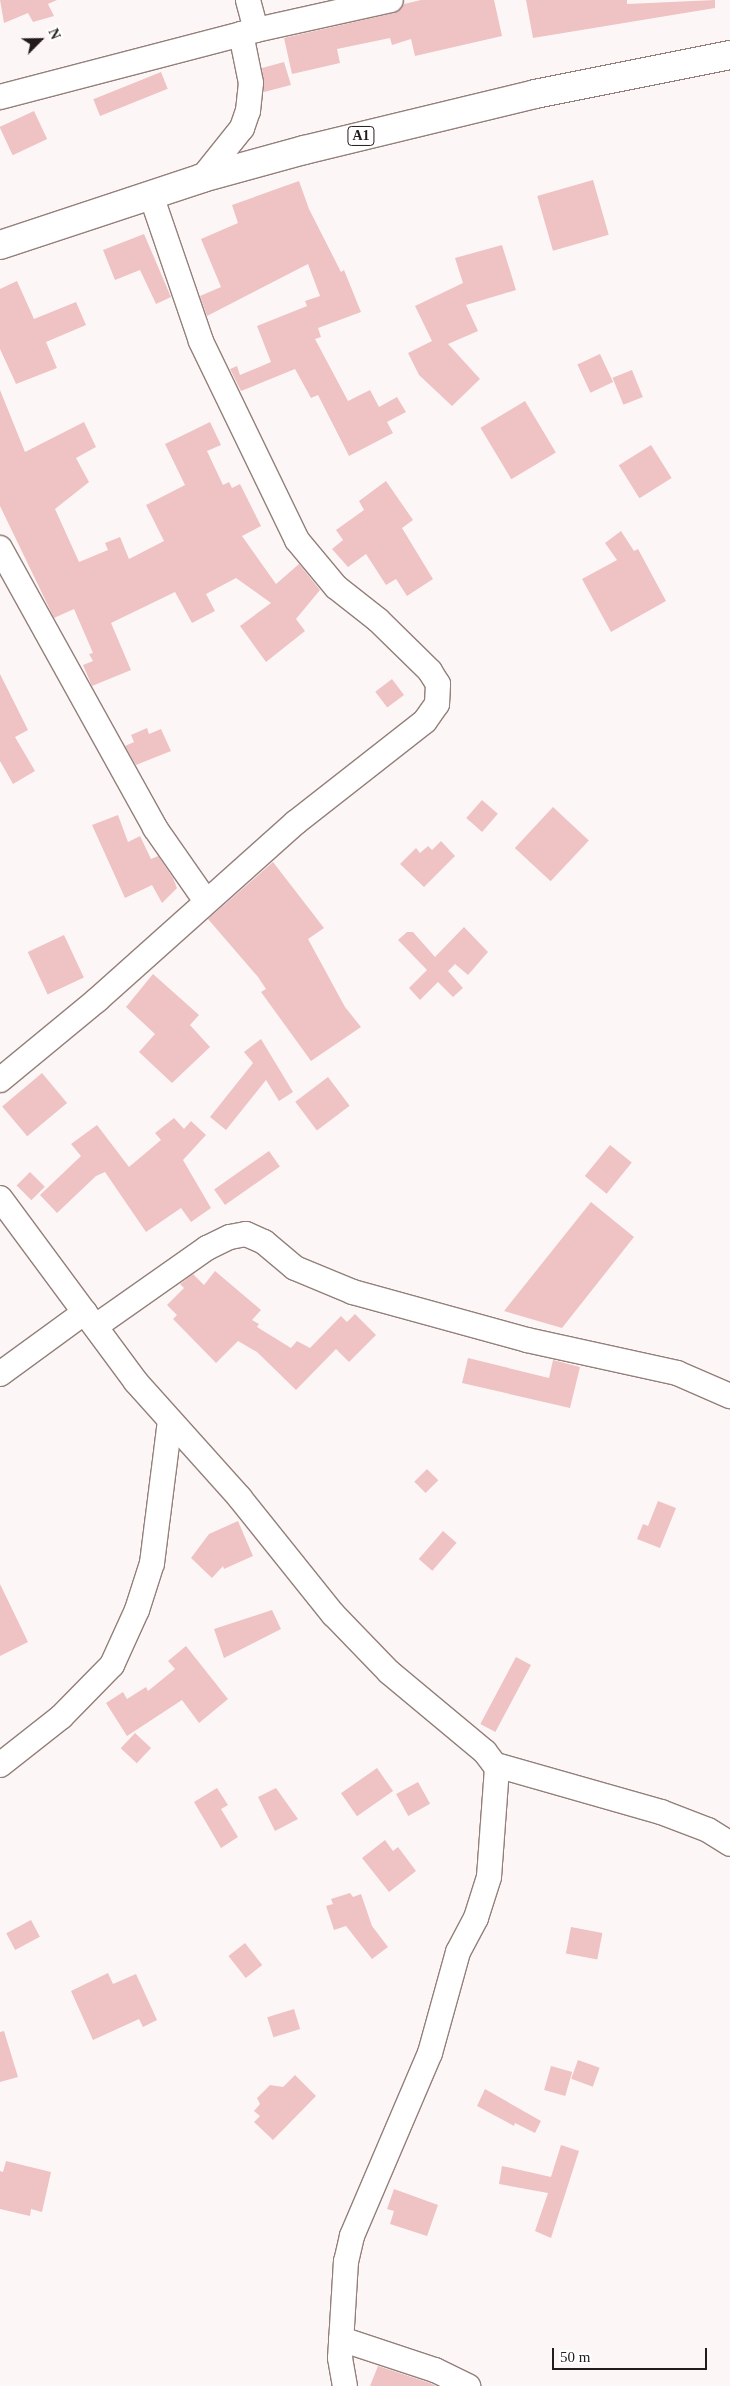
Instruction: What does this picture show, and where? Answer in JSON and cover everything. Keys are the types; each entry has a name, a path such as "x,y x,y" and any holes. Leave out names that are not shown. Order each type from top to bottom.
{"highway":[{"name":"A1","path":"0,245 202,178 535,94 730,55"}],"street":[{"path":"202,178 237,135 248,111 251,83 248,0"},
{"path":"0,97 248,32 323,7 391,0"},
{"path":"0,1080 98,1000 295,823 425,721 437,704 439,688 430,670 378,620 336,588 297,540 201,341 151,195"},
{"path":"0,548 155,828 206,902"},
{"path":"0,1198 136,1382 240,1498 354,1638 496,1764 653,1809 708,1830 730,1844"},
{"path":"0,1374 207,1248 230,1237 246,1234 264,1242 295,1268 352,1292 527,1340 677,1373 730,1396"},
{"path":"0,1765 61,1717 112,1665 137,1610 152,1563 170,1421"},
{"path":"345,2386 340,2358 343,2280 352,2236 430,2053 458,1952 476,1918 490,1877 499,1780 496,1764"},
{"path":"341,2339 435,2370 468,2386"}],"building":[{"path":"0,0 57,0 48,4 54,16 33,22 28,13 4,23"},
{"path":"421,0 494,0 502,36 415,56 411,39 392,45 390,38 337,49 340,63 292,74 284,38 394,13 404,4"},
{"path":"526,0 627,0 627,4 715,0 715,8 533,38"},
{"path":"284,62 291,85 264,92 262,68"},
{"path":"161,72 168,89 100,116 93,99"},
{"path":"34,111 47,139 13,155 0,127"},
{"path":"593,180 609,235 553,251 537,196"},
{"path":"299,181 309,209 341,272 344,270 361,312 318,328 321,337 315,339 348,401 370,390 379,407 397,397 406,412 387,422 393,433 349,456 318,395 311,398 295,369 241,391 230,369 237,366 240,375 271,362 257,326 307,306 305,301 320,296 308,264 207,316 200,296 221,287 201,239 238,223 232,205"},
{"path":"144,234 171,297 156,304 140,270 115,280 103,250"},
{"path":"502,245 516,290 466,305 478,331 448,344 480,379 452,406 419,375 408,353 432,341 415,306 463,283 455,258"},
{"path":"17,281 34,319 76,302 86,325 46,342 57,368 16,384 0,349 0,289"},
{"path":"600,354 613,382 590,393 577,365"},
{"path":"632,370 643,397 623,405 613,378"},
{"path":"0,390 25,452 84,422 96,447 76,458 89,482 55,509 79,562 108,550 105,543 120,537 129,559 164,541 146,505 185,485 165,444 210,422 221,445 207,451 223,485 229,482 232,488 240,484 261,526 242,536 276,584 299,564 320,590 296,619 305,631 266,662 240,626 271,603 236,578 206,594 215,611 192,623 175,592 111,623 131,670 92,686 83,665 93,661 89,654 93,653 74,609 54,618 0,506"},
{"path":"525,401 556,452 511,479 480,428"},
{"path":"651,445 672,478 639,498 619,465"},
{"path":"386,481 413,520 402,528 433,579 407,596 396,579 386,585 366,554 348,567 332,549 343,540 336,530 364,510 359,501"},
{"path":"621,531 634,551 638,549 666,601 611,632 582,579 617,560 605,543"},
{"path":"0,674 28,730 15,737 35,771 13,784 0,761"},
{"path":"392,679 404,695 387,708 375,692"},
{"path":"147,728 149,734 161,729 171,751 136,765 125,746 134,742 131,735"},
{"path":"482,800 498,814 482,832 466,818"},
{"path":"553,807 589,840 551,881 515,848"},
{"path":"118,815 128,842 140,836 151,859 158,856 173,878 177,888 162,903 152,885 125,898 92,825"},
{"path":"441,841 455,856 424,887 400,864 416,848 420,853 428,846 432,850"},
{"path":"273,862 324,928 308,939 345,1007 361,1027 311,1061 261,992 266,989 258,977 208,919"},
{"path":"464,927 488,952 468,975 455,964 448,971 463,988 453,997 438,982 420,1000 409,988 427,970 398,940 407,932 413,932 435,957"},
{"path":"64,935 84,978 48,995 28,952"},
{"path":"153,974 199,1015 190,1025 210,1047 172,1083 139,1052 155,1034 126,1007"},
{"path":"261,1039 293,1092 279,1101 266,1080 226,1130 210,1117 253,1063 244,1052"},
{"path":"42,1073 67,1103 27,1136 2,1106"},
{"path":"328,1077 350,1106 317,1130 295,1102"},
{"path":"174,1118 184,1129 191,1121 206,1135 183,1160 211,1208 191,1222 181,1208 146,1232 105,1172 96,1176 57,1213 40,1195 81,1156 71,1144 97,1125 129,1167 161,1140 155,1133"},
{"path":"610,1145 632,1163 607,1194 585,1176"},
{"path":"269,1151 280,1167 225,1205 214,1189"},
{"path":"30,1172 45,1187 31,1200 17,1185"},
{"path":"591,1202 634,1237 562,1328 504,1311"},
{"path":"215,1271 261,1310 252,1320 259,1324 257,1327 291,1348 297,1341 310,1348 341,1316 347,1322 355,1314 376,1335 349,1362 336,1349 296,1390 257,1352 238,1341 216,1363 173,1319 177,1315 167,1305 184,1288 180,1284 193,1274 204,1285"},
{"path":"468,1358 549,1378 553,1360 580,1367 570,1408 462,1383"},
{"path":"427,1469 438,1480 426,1493 414,1482"},
{"path":"658,1501 676,1508 660,1548 637,1539 643,1524 648,1526"},
{"path":"238,1521 253,1556 224,1569 223,1566 212,1578 191,1558 209,1534"},
{"path":"443,1531 457,1543 432,1571 419,1559"},
{"path":"0,1584 28,1642 0,1656"},
{"path":"272,1610 281,1629 224,1658 214,1629"},
{"path":"186,1646 228,1699 199,1723 182,1700 127,1736 106,1703 123,1692 127,1699 146,1687 148,1691 175,1669 168,1661"},
{"path":"516,1657 531,1665 495,1732 480,1724"},
{"path":"135,1733 151,1748 137,1763 121,1748"},
{"path":"377,1768 393,1791 357,1816 341,1793"},
{"path":"418,1782 430,1804 408,1816 396,1794"},
{"path":"217,1788 228,1805 221,1809 238,1837 221,1848 194,1802"},
{"path":"276,1788 298,1819 275,1831 258,1797"},
{"path":"385,1840 393,1851 398,1847 416,1871 389,1892 362,1858"},
{"path":"350,1893 353,1897 361,1894 372,1926 388,1947 372,1959 346,1926 334,1930 326,1906 333,1904 331,1899"},
{"path":"31,1920 40,1937 15,1950 6,1933"},
{"path":"571,1927 602,1933 597,1960 566,1954"},
{"path":"245,1943 262,1965 246,1978 228,1956"},
{"path":"108,1973 113,1984 136,1974 157,2020 143,2027 139,2019 93,2040 71,1991"},
{"path":"294,2009 300,2029 273,2037 267,2017"},
{"path":"4,2031 18,2077 0,2082 0,2032"},
{"path":"578,2060 600,2068 593,2087 571,2079"},
{"path":"551,2066 572,2072 565,2096 544,2090"},
{"path":"295,2075 316,2096 273,2140 254,2122 260,2116 254,2111 260,2104 257,2098 270,2085 283,2087"},
{"path":"485,2089 541,2121 535,2133 515,2123 514,2126 477,2106"},
{"path":"561,2145 579,2151 551,2238 535,2231 548,2193 499,2184 502,2166 551,2177"},
{"path":"6,2161 51,2172 42,2212 31,2209 30,2216 0,2209 0,2171 3,2172"},
{"path":"394,2189 438,2205 427,2236 390,2224 394,2211 387,2209"},
{"path":"378,2366 430,2383 436,2386 370,2386"}]}
